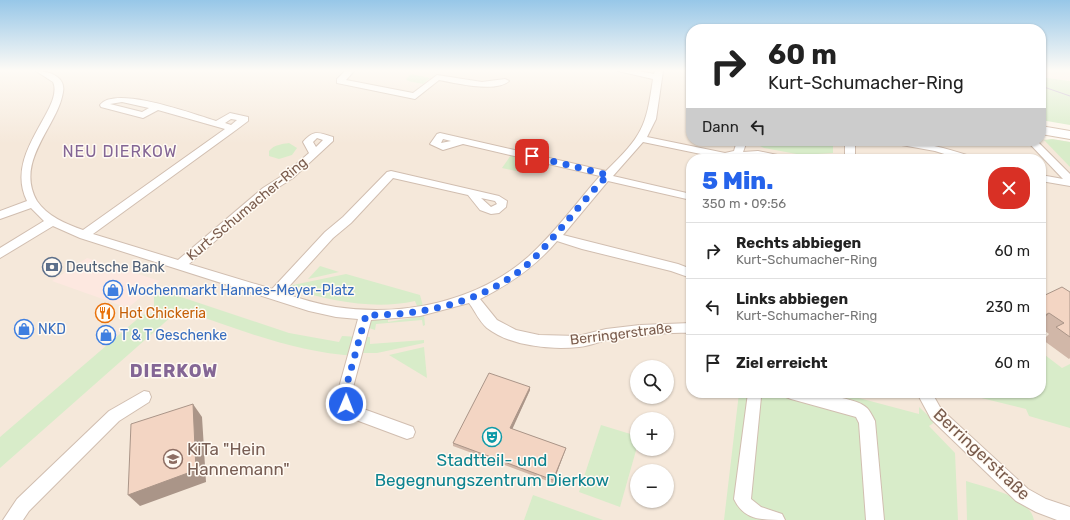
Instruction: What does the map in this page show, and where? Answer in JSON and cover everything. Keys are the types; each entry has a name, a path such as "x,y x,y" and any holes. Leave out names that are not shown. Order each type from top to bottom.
{"main road":[{"path":"1046,126 1070,129"},
{"path":"1046,131 1070,135"}],"street":[{"name":"Kurt-Schumacher-Ring","path":"58,95 26,168 25,181 33,203 52,221 84,235 326,311 366,315 416,311 445,306 472,297 503,282 523,268 537,256 606,176 641,139 652,115 655,95"},
{"path":"156,107 233,128"},
{"path":"84,235 245,119 230,116 217,124"},
{"path":"641,139 715,154"},
{"path":"463,141 686,196"},
{"path":"926,146 938,148 955,154"},
{"path":"1037,146 1045,154"},
{"name":"Kurt-Schumacher-Ring","path":"180,265 267,190 283,181 314,153"},
{"path":"1046,155 1070,180"},
{"path":"274,295 329,235 347,220 391,174 472,193"},
{"path":"1046,179 1070,183"},
{"path":"0,215 33,203"},
{"path":"0,254 52,221"},
{"path":"554,236 582,245 674,267 686,272"},
{"name":"Berringerstraße","path":"472,297 491,323 512,335 532,339 561,342 588,340 608,334 676,327 686,328"},
{"path":"366,315 345,391 346,404 353,412 407,432"},
{"path":"12,520 23,505 114,416 144,397"},
{"path":"754,398 742,499 747,508 755,513 776,520"},
{"path":"811,398 856,409 867,421 875,520"},
{"name":"Berringerstraße","path":"926,398 936,414 1022,495 1042,506 1070,516"}],"shaded area":[{"path":"0,95 686,95 686,146 1046,146 1046,140 1052,139 1070,142 1070,520 0,520"},
{"name":"Wochenmarkt Hannes-Meyer-Platz","path":"87,258 160,281 128,308 52,281"}],"green space":[{"path":"1046,95 1070,95 1070,125 1046,121"},
{"path":"1052,139 1070,142 1070,167 1046,142 1046,140"},
{"path":"289,143 297,148 292,155 279,159 269,156 269,151 273,147 280,144"},
{"path":"760,146 833,146 833,153 797,154"},
{"path":"511,155 534,160 525,173 502,168"},
{"path":"320,266 339,272 308,279"},
{"path":"346,274 420,295 423,306 417,306 415,301 384,305 338,301 293,290 288,295 281,293 288,286"},
{"path":"160,290 289,333 339,342 342,336 360,337 355,356 332,354 288,345 244,332 180,309 0,468 0,437 142,315 154,313 154,295"},
{"path":"424,314 425,325 423,326 422,320 376,324 375,330 369,328 370,321 388,318 388,322 417,317 417,315"},
{"path":"363,337 370,337 370,344 424,340 424,343 377,353 358,353"},
{"path":"424,347 427,378 389,355"},
{"path":"1046,356 1062,368 1070,364 1070,428 1029,416 1026,409 981,398 1046,398"},
{"path":"738,398 859,398 919,414 919,407 935,422 929,426 955,453 958,520 724,520"},
{"path":"601,425 630,434 630,456 634,456 632,464 630,464 630,472 620,507 579,492"},
{"path":"966,481 995,490 1016,499 1031,512 1034,520 967,520"},
{"path":"533,495 603,520 524,520"}],"building":[{"path":"1062,287 1070,292 1070,337 1056,327 1064,323 1049,313 1046,314 1046,295"},
{"name":"Stadtteil- und Begegnungszentrum Dierkow","path":"489,373 530,387 510,428 566,448 553,480 453,443"},
{"name":"KiTa \"Hein Hannemann\"","path":"193,404 196,470 128,495 131,424"}],"place":[{"name":"Deutsche Bank","path":"52,267"},
{"name":"Wochenmarkt Hannes-Meyer-Platz","path":"113,290"},
{"name":"Hot Chickeria","path":"105,313"},
{"name":"NKD","path":"24,329"},
{"name":"T & T Geschenke","path":"106,335"},
{"name":"Stadtteil- und Begegnungszentrum Dierkow","path":"492,437"},
{"name":"KiTa \"Hein Hannemann\"","path":"173,459"}],"district":[{"name":"NEU DIERKOW","path":"120,151"},
{"name":"DIERKOW","path":"174,371"}],"route":[{"path":"346,404 345,391 366,315 402,313 445,306 472,297 503,282 537,256 600,182 608,175 532,156"}]}
